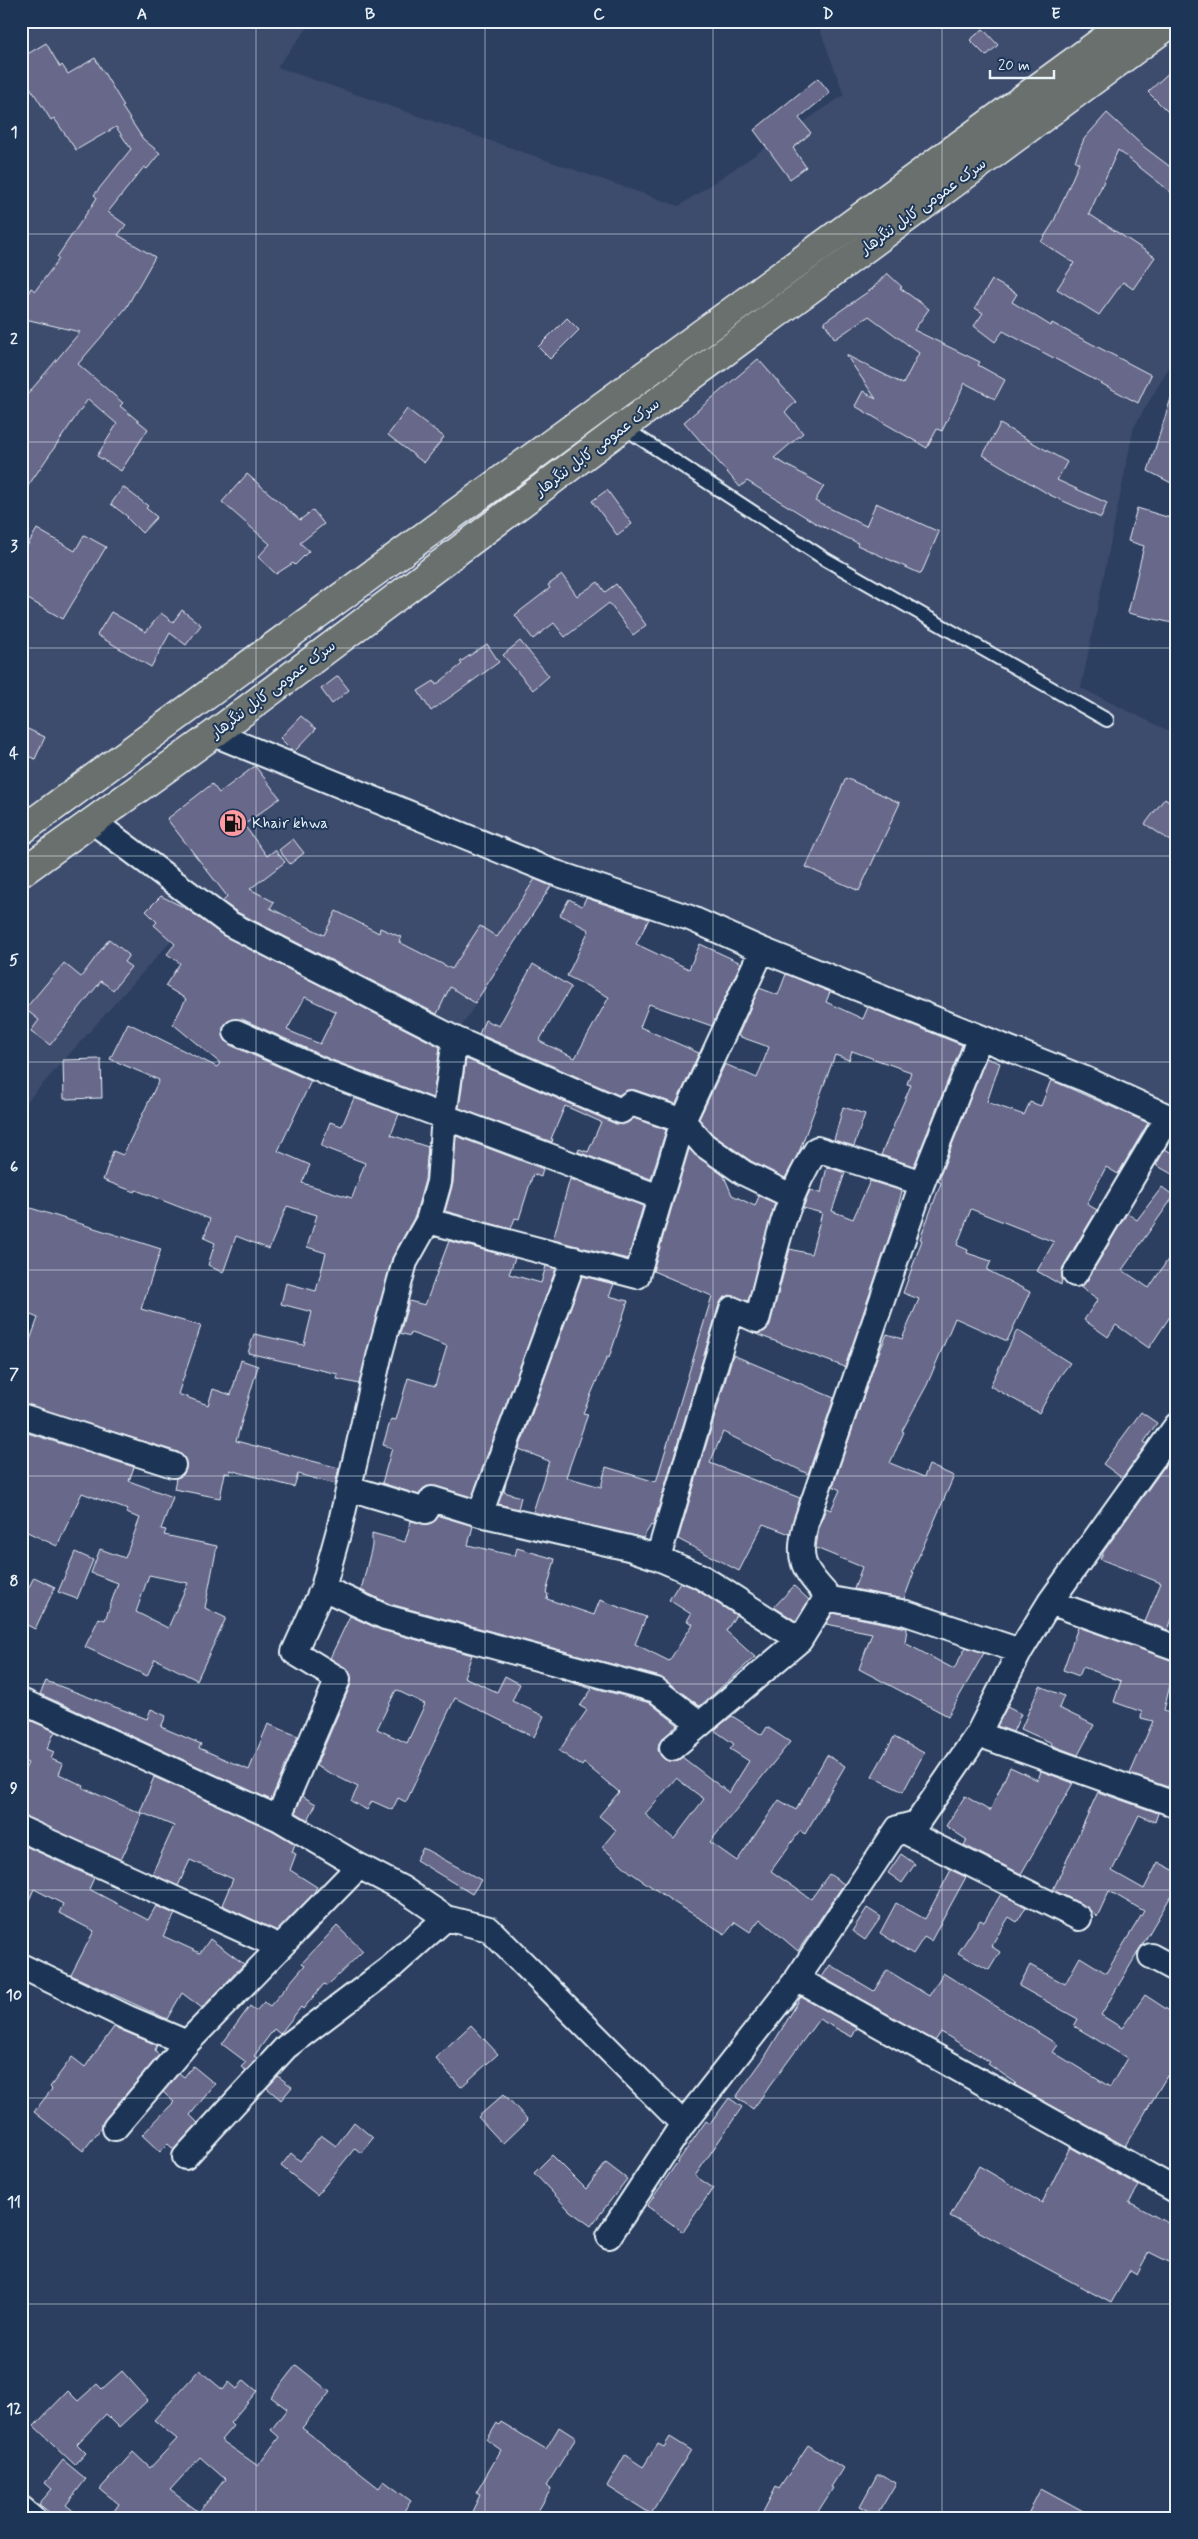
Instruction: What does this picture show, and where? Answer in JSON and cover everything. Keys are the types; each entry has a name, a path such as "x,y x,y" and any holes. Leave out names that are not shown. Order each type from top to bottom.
{"highway":[{"name":"سرک عمومی کابل ننگرهار","path":"21,831 1129,21"},
{"name":"سرک عمومی کابل ننگرهار","path":"21,873 214,734 623,427 1174,21"}],"street":[{"path":"214,734 553,872 690,918 762,950 1085,1079 1173,1119 1075,1274"},
{"path":"92,822 230,924 455,1039 621,1111 632,1104 683,1121 704,1145 744,1173 791,1196"},
{"path":"428,1221 638,1276 659,1197 683,1121 762,950"},
{"path":"236,1032 327,1073 659,1197"},
{"path":"672,1748 698,1723 800,1640 826,1598 827,1595 809,1575 800,1548 806,1523 922,1183 980,1037"},
{"path":"278,1818 338,1679 294,1652 322,1588 349,1488 380,1353 405,1262 428,1221 439,1182 444,1116 455,1039"},
{"path":"658,1558 732,1309 757,1320 791,1196 801,1172 817,1149 922,1183"},
{"path":"480,1514 574,1259"},
{"path":"21,1416 173,1465"},
{"path":"609,2236 683,2124 796,1979 898,1828 917,1823 978,1734 1020,1651 1050,1602 1177,1425"},
{"path":"349,1488 426,1511 432,1499 480,1514 629,1548 700,1576 800,1640"},
{"path":"322,1588 385,1616 656,1690 698,1723"},
{"path":"826,1598 906,1613 1020,1651"},
{"path":"1050,1602 1177,1648"},
{"path":"21,1701 278,1818 359,1866 403,1889 446,1918 489,1929 683,2124"},
{"path":"978,1734 1177,1804"},
{"path":"898,1828 1079,1918"},
{"path":"21,1829 280,1946"},
{"path":"115,2128 187,2043 359,1866"},
{"path":"185,2157 286,2047 389,1968 446,1918"},
{"path":"1151,1956 1177,1970"},
{"path":"21,1966 128,2018 187,2043"},
{"path":"796,1979 1177,2191"},
{"path":"21,2508 33,2518"}],"lane":[{"path":"623,427 825,559 1107,720"}],"shaded area":[{"path":"54,21 313,21 277,67 679,206 844,95 819,27 823,21 1177,21 1177,354 1134,427 1081,688 1177,735 1177,1133 781,952 563,867 458,1032 197,912 21,1108 21,30"}],"building":[{"path":"983,29 998,45 986,56 970,40"},
{"path":"46,43 60,67 62,65 68,74 95,58 124,106 122,107 143,139 160,153 147,169 144,167 108,212 126,225 118,235 155,257 126,308 78,364 123,403 120,406 148,429 121,471 97,456 117,424 88,399 21,496 21,402 80,332 21,318 21,305 31,288 35,291 59,259 57,257 97,198 94,195 131,149 116,127 76,150 54,118 51,120 21,73 21,58"},
{"path":"1177,65 1177,121 1148,92"},
{"path":"818,78 830,93 799,118 811,133 793,148 806,167 790,179 754,130"},
{"path":"1107,113 1144,147 1177,172 1177,197 1118,150 1089,214 1155,257 1133,289 1123,282 1099,315 1057,289 1074,263 1041,242 1053,223 1079,163 1075,161 1084,139"},
{"path":"887,273 902,287 900,288 929,309 914,330 980,362 978,365 1005,380 995,399 965,383 942,431 937,429 927,448 855,406 863,391 876,399 846,355 903,384 919,353 869,316 835,339 824,322 872,289"},
{"path":"992,280 1017,294 1012,302 1051,326 1052,323 1151,375 1138,403 1003,331 995,342 974,326 983,313 975,308"},
{"path":"567,318 579,330 550,359 538,347"},
{"path":"758,359 796,402 785,412 803,433 774,458 824,486 815,501 866,526 876,503 939,532 921,574 857,545 858,543 817,524 747,481 740,487 684,422"},
{"path":"1173,392 1177,393 1177,486 1148,471"},
{"path":"407,409 444,437 424,463 388,435"},
{"path":"1000,424 1067,462 1057,480 1107,503 1101,518 1050,495 983,455"},
{"path":"247,474 300,520 313,510 324,524 300,543 309,551 295,565 293,563 276,574 258,557 270,544 222,502"},
{"path":"123,487 148,506 146,508 157,517 142,533 128,517 111,504"},
{"path":"607,490 632,524 617,535 592,501"},
{"path":"1137,508 1177,520 1177,624 1128,613 1144,546 1128,541"},
{"path":"37,529 75,551 84,535 106,547 63,619 21,595 21,556"},
{"path":"562,575 577,596 598,582 605,592 616,584 646,625 633,635 609,603 565,637 554,623 533,639 515,615 550,588 548,585"},
{"path":"182,610 201,625 186,645 170,633 151,667 97,635 111,612 146,632 161,613 173,622"},
{"path":"520,641 549,676 533,690 503,655"},
{"path":"487,644 499,662 431,711 418,691 434,681 436,685 462,664 460,662"},
{"path":"338,676 349,690 332,704 321,689"},
{"path":"301,716 316,729 294,752 280,738"},
{"path":"21,726 45,737 35,759 21,753"},
{"path":"255,766 280,798 244,825 267,856 275,850 285,862 250,889 274,902 270,908 324,935 336,911 379,933 380,928 401,937 399,942 452,969 480,926 497,937 535,879 551,886 475,1003 450,987 437,1014 237,912 223,902 227,896 167,819 212,784 219,793"},
{"path":"846,778 900,803 859,891 806,867"},
{"path":"1165,798 1177,807 1177,845 1145,824"},
{"path":"293,839 304,853 290,864 279,850"},
{"path":"161,896 187,909 224,936 440,1047 433,1098 332,1060 242,1019 228,1021 223,1027 225,1040 230,1045 311,1081 278,1151 310,1165 302,1183 352,1198 365,1163 321,1146 330,1122 342,1126 354,1098 399,1114 391,1135 428,1147 425,1180 415,1216 392,1258 359,1384 337,1379 338,1374 248,1353 254,1334 304,1345 312,1312 281,1304 286,1283 316,1291 326,1253 307,1247 317,1215 287,1206 269,1249 236,1236 223,1273 208,1265 215,1243 204,1238 210,1219 136,1190 135,1192 103,1180 113,1151 123,1155 159,1080 110,1059 128,1023 217,1067 220,1063 173,1024 186,999 165,986 180,963 167,954 175,944 154,925 157,922 146,911","holes":["305,997 336,1012 320,1044 287,1030"]},
{"path":"586,898 649,919 636,944 689,969 700,944 741,963 712,1026 649,1004 640,1027 699,1053 676,1104 635,1090 628,1090 619,1095 479,1034 485,1020 499,1026 533,964 571,987 539,1041 575,1058 609,997 567,976 589,930 560,915 569,899 582,906"},
{"path":"109,939 129,955 124,962 131,967 113,990 101,981 50,1045 31,1031 39,1020 25,1009 64,963 81,977"},
{"path":"786,974 830,992 826,1002 863,1019 868,1007 962,1045 914,1166 881,1155 911,1085 907,1084 911,1072 852,1051 849,1060 835,1055 799,1152 785,1178 751,1161 713,1135 699,1119 725,1064 757,1078 769,1047 738,1036 759,988 778,995"},
{"path":"986,1058 1000,1063 987,1102 1024,1115 1030,1102 1041,1106 1051,1080 1148,1123 1118,1174 1106,1167 1087,1204 1097,1210 1063,1267 1061,1285 1037,1271 1054,1242 971,1209 957,1245 968,1250 967,1253 991,1261 987,1270 1030,1292 1007,1341 955,1318 927,1385 902,1431 904,1432 890,1463 924,1477 929,1465 954,1476 912,1572 914,1572 904,1599 854,1589 862,1567 816,1548 819,1527 826,1508 831,1510 840,1490 833,1486 876,1360 887,1334 902,1339 919,1299 903,1293 922,1240 920,1239 941,1183 938,1181"},
{"path":"101,1059 102,1098 64,1099 63,1060"},
{"path":"466,1059 616,1124 623,1124 634,1118 666,1130 651,1179 578,1152 579,1149 588,1152 601,1122 565,1106 551,1139 553,1139 552,1142 459,1108"},
{"path":"843,1107 865,1114 854,1146 834,1140"},
{"path":"456,1136 543,1169 541,1177 533,1174 519,1219 515,1218 511,1229 445,1211 453,1183"},
{"path":"689,1149 724,1176 732,1195 755,1206 759,1196 775,1203 748,1301 730,1295 723,1298 719,1305 653,1526 651,1525 643,1538 533,1512 549,1461 519,1449 582,1276 614,1284 609,1296 628,1301 609,1358 607,1357 583,1413 588,1414 566,1477 601,1487 606,1467 656,1482 712,1296 653,1271"},
{"path":"1165,1149 1177,1156 1177,1177 1156,1165"},
{"path":"827,1167 845,1173 832,1211 853,1219 870,1181 902,1191 893,1226 845,1367 753,1333 760,1333 766,1330 770,1324 790,1249 811,1254 822,1213 803,1208 810,1190 821,1193"},
{"path":"570,1179 643,1206 628,1259 553,1240"},
{"path":"1162,1187 1174,1196 1122,1270 1149,1288 1177,1246 1177,1306 1149,1348 1116,1325 1108,1337 1084,1320 1098,1299 1080,1287 1087,1281 1127,1213 1137,1220"},
{"path":"21,1205 161,1249 141,1309 201,1326 178,1394 208,1405 213,1389 231,1395 241,1360 258,1366 236,1441 339,1468 335,1484 298,1474 294,1487 230,1470 230,1474 225,1473 220,1498 174,1489 176,1478 183,1475 186,1469 183,1456 178,1452 21,1403 21,1365 38,1318 21,1311"},
{"path":"449,1241 515,1258 509,1274 541,1283 546,1266 556,1269 472,1497 436,1486 424,1488 419,1495 382,1483 392,1448 383,1445 391,1419 396,1420 408,1378 435,1386 447,1346 411,1333 410,1336 400,1333 409,1301 425,1305"},
{"path":"1017,1330 1070,1363 1060,1376 1039,1413 990,1386"},
{"path":"733,1355 834,1398 808,1474 723,1432 710,1463 800,1498 790,1534 763,1524 739,1571 678,1539"},
{"path":"1141,1412 1157,1423 1144,1442 1147,1444 1122,1478 1103,1464"},
{"path":"21,1431 134,1467 129,1481 173,1497 161,1529 166,1530 164,1535 217,1546 205,1608 226,1618 197,1680 155,1659 147,1676 85,1647 99,1618 105,1620 118,1583 91,1573 100,1549 125,1558 140,1518 126,1513 128,1510 82,1493 57,1546 21,1529","holes":["149,1575 188,1583 168,1628 136,1612"]},
{"path":"1169,1460 1177,1466 1177,1605 1168,1630 1145,1622 1161,1583 1100,1559"},
{"path":"506,1483 504,1492 521,1497 518,1509 498,1504"},
{"path":"439,1516 473,1526 468,1545 515,1556 517,1548 555,1559 546,1593 548,1594 547,1599 594,1615 600,1600 646,1617 635,1644 669,1661 693,1624 687,1621 691,1614 669,1600 680,1582 694,1588 736,1615 726,1631 755,1657 700,1706 660,1677 390,1604 361,1590 372,1546 372,1533 405,1542 411,1521 429,1524"},
{"path":"75,1552 93,1560 77,1599 58,1592"},
{"path":"34,1577 55,1587 35,1629 21,1622 21,1603"},
{"path":"794,1586 809,1600 796,1621 774,1607"},
{"path":"833,1613 907,1628 905,1643 954,1669 966,1647 984,1653 948,1716 859,1669 872,1633 826,1624"},
{"path":"350,1616 381,1630 472,1655 464,1677 497,1692 505,1676 520,1684 512,1701 544,1716 534,1737 455,1698 406,1802 398,1798 392,1810 372,1801 367,1810 351,1801 358,1787 316,1766 351,1684 349,1672 330,1658","holes":["396,1690 425,1704 407,1743 377,1729"]},
{"path":"1078,1627 1177,1661 1177,1679 1172,1677 1164,1710 1177,1715 1177,1766 1168,1787 1130,1774 1153,1721 1141,1718 1142,1712 1114,1702 1121,1681 1083,1667 1079,1676 1063,1670"},
{"path":"561,1679 650,1703 678,1725 659,1743 658,1750 662,1757 674,1762 682,1757 729,1793 749,1761 730,1749 734,1744 714,1730 732,1716 762,1735 767,1727 790,1742 710,1842 737,1861 779,1800 796,1810 827,1755 845,1766 805,1834 800,1831 771,1871 811,1899 829,1874 844,1884 798,1951 760,1919 750,1932 735,1922 725,1934 630,1872 602,1847 616,1830 599,1816 619,1792 584,1763 582,1766 559,1751 587,1710 580,1706 592,1689","holes":["676,1778 704,1799 674,1839 645,1814"]},
{"path":"46,1681 147,1719 151,1709 166,1716 161,1727 201,1744 199,1748 249,1770 268,1724 298,1736 271,1800 40,1694"},
{"path":"1040,1686 1064,1696 1059,1708 1094,1725 1078,1755 1051,1745 1052,1743 1021,1729"},
{"path":"1007,1707 1021,1714 1013,1732 997,1726"},
{"path":"29,1720 55,1731 47,1749 54,1752 51,1759 63,1764 59,1774 84,1786 83,1788 142,1814 121,1860 21,1816 21,1777 28,1763 21,1760 21,1723 26,1725"},
{"path":"894,1737 924,1753 903,1792 872,1776"},
{"path":"1010,1767 1038,1780 1041,1771 1073,1783 1021,1874 964,1845 967,1840 946,1826 965,1796 990,1811"},
{"path":"154,1777 272,1830 295,1844 292,1852 296,1854 290,1870 317,1887 313,1894 277,1931 222,1905 233,1879 190,1860 178,1886 152,1874 174,1826 140,1812"},
{"path":"1098,1792 1158,1813 1155,1822 1139,1815 1112,1871 1144,1889 1158,1862 1177,1872 1177,1899 1171,1896 1101,2015 1122,2028 1145,1995 1177,2016 1177,2080 1167,2076 1125,2146 1014,2085 1016,2083 988,2064 990,2062 941,2032 935,2041 822,1977 830,1965 874,1991 887,1970 929,1996 943,1973 1058,2045 1053,2052 1110,2087 1127,2058 1074,2026 1078,2019 1019,1986 1030,1965 1065,1984 1080,1957 1106,1973 1144,1911 1109,1891 1097,1917 1085,1906 1053,1890"},
{"path":"302,1796 316,1804 308,1820 295,1812"},
{"path":"21,1844 94,1878 89,1889 148,1920 156,1906 175,1914 163,1936 200,1953 210,1939 244,1964 202,2008 182,1993 167,2019 71,1975 94,1931 59,1913 63,1904 34,1889 21,1918"},
{"path":"423,1848 481,1880 472,1894 416,1860"},
{"path":"901,1854 915,1864 902,1883 888,1873"},
{"path":"951,1870 966,1877 931,1941 924,1937 913,1954 880,1933 896,1903 925,1919"},
{"path":"1001,1894 1026,1907 1017,1922 1009,1917 991,1946 1000,1952 989,1970 958,1953 980,1920 984,1922"},
{"path":"867,1908 881,1917 865,1940 852,1931"},
{"path":"337,1926 363,1951 327,1986 324,1984 303,2009 301,2007 280,2034 274,2029 254,2056 257,2058 246,2071 241,2067 246,2062 222,2044 250,2006 256,2011 264,2002 270,2006 305,1965 302,1963"},
{"path":"801,1997 857,2028 852,2037 819,2019 753,2109 736,2097 765,2057"},
{"path":"471,2025 498,2054 461,2087 435,2058"},
{"path":"114,2027 157,2045 155,2050 159,2055 105,2119 102,2127 83,2151 34,2112 52,2089 50,2087 72,2057 85,2067"},
{"path":"193,2066 215,2084 190,2115 198,2123 174,2150 168,2144 160,2152 142,2135 174,2102 163,2092 179,2073 184,2077"},
{"path":"278,2076 292,2087 281,2100 267,2088"},
{"path":"504,2094 528,2120 503,2144 478,2117"},
{"path":"729,2098 742,2107 695,2176 713,2188 683,2232 647,2206 706,2121 710,2124"},
{"path":"354,2122 373,2138 361,2153 355,2148 317,2195 281,2166 291,2153 300,2161 321,2135 336,2146"},
{"path":"1070,2147 1139,2186 1129,2202 1177,2228 1177,2266 1149,2252 1137,2274 1130,2270 1111,2303 950,2216 979,2166 1042,2203"},
{"path":"552,2155 586,2189 606,2163 627,2179 591,2226 570,2211 534,2173"},
{"path":"296,2365 330,2392 302,2428 379,2488 384,2481 411,2501 399,2518 109,2518 119,2504 100,2489 133,2452 150,2468 177,2439 154,2420 199,2370 223,2390 229,2382 237,2389 244,2380 257,2391 230,2423 233,2426 221,2440 258,2466 279,2437 271,2430 287,2409 271,2397","holes":["200,2457 225,2479 199,2512 170,2490"]},
{"path":"122,2371 148,2400 119,2427 106,2414 77,2444 86,2453 75,2465 34,2426 68,2391 78,2401 97,2384 102,2389"},
{"path":"501,2422 546,2449 559,2427 576,2438 546,2486 551,2489 534,2518 469,2518 480,2495 476,2493 501,2450 487,2440 497,2423 499,2425"},
{"path":"670,2437 691,2450 651,2514 607,2486 625,2455 643,2467 658,2444 664,2447"},
{"path":"808,2445 843,2468 814,2518 760,2518 776,2487 779,2489"},
{"path":"63,2460 86,2479 66,2505 82,2518 56,2518 39,2504 52,2489 45,2483"},
{"path":"877,2475 883,2475 896,2483 877,2515 860,2506"},
{"path":"1041,2488 1096,2518 1026,2518"}],"place":[{"name":"Khair khwa","path":"233,823"}]}
